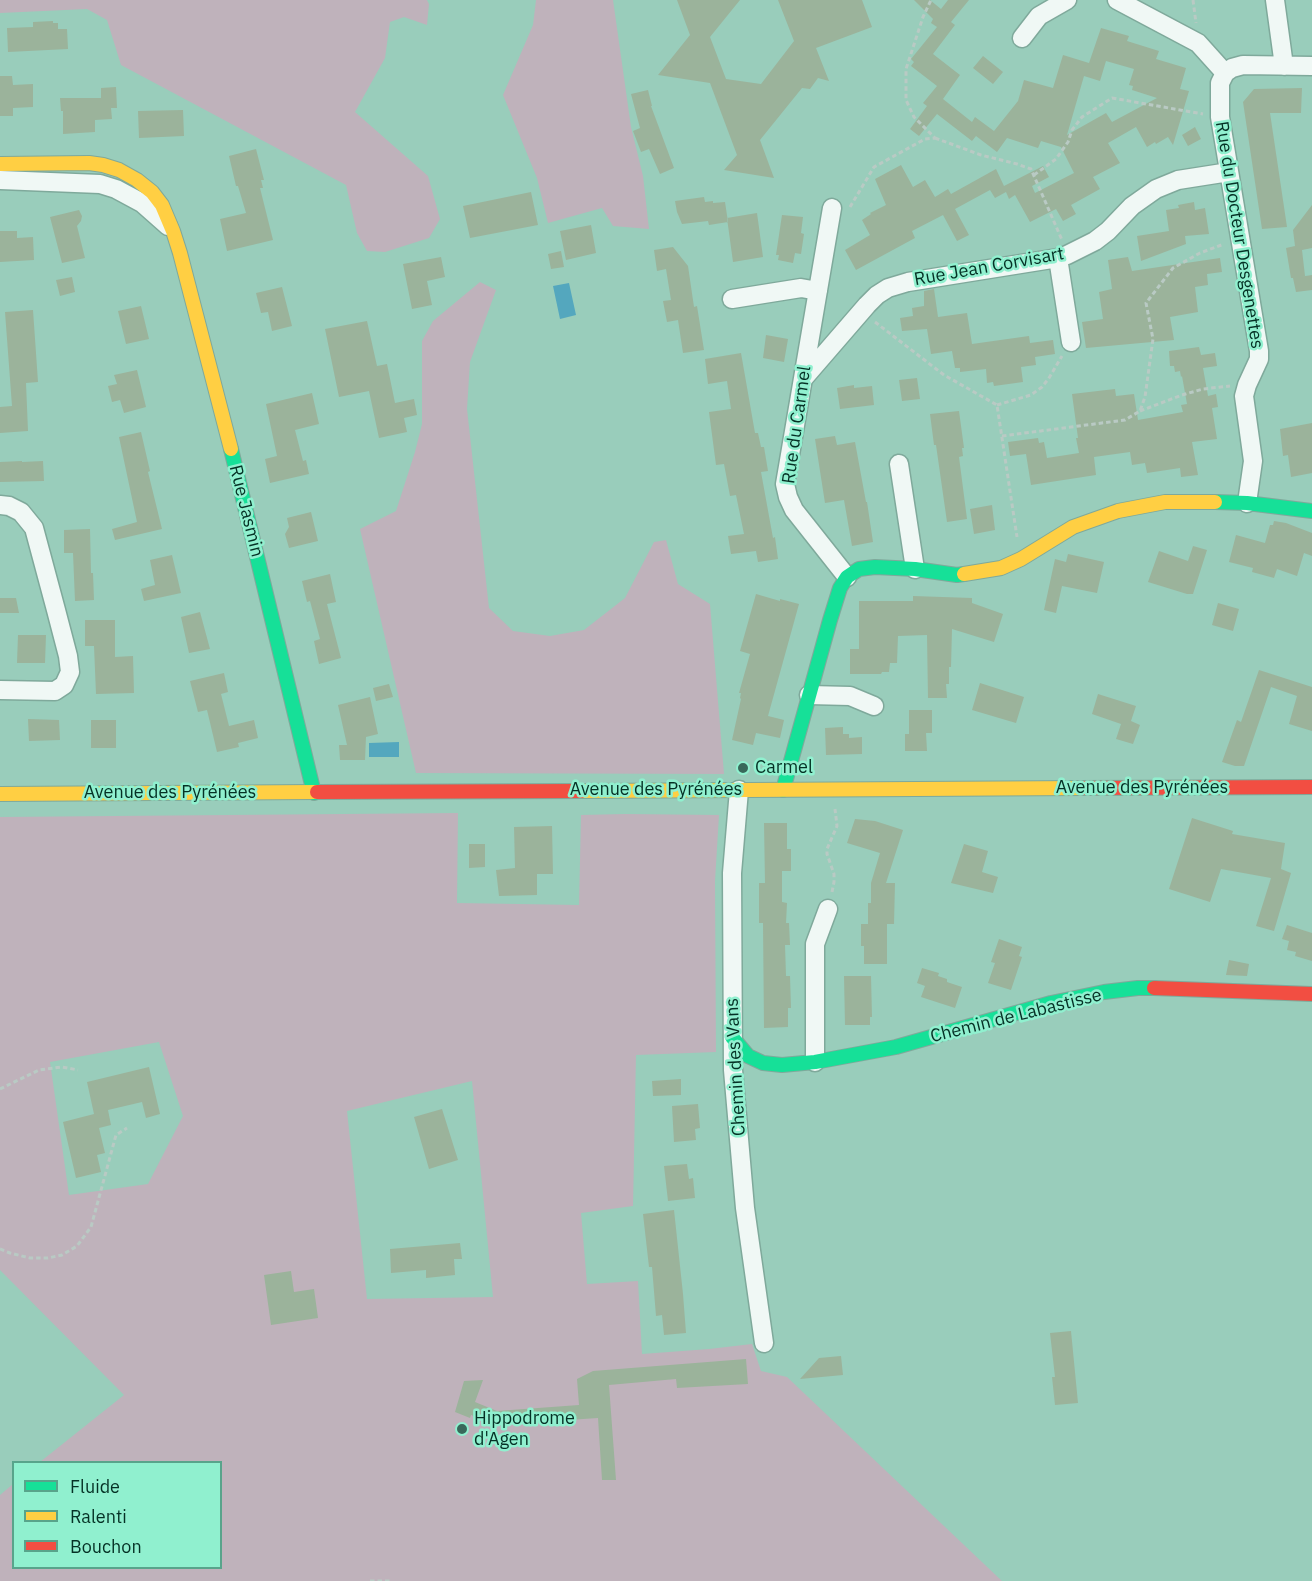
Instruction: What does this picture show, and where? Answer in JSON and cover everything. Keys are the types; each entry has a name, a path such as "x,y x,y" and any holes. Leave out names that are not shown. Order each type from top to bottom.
{"street":[{"path":"1022,38 1039,16 1067,0"},
{"path":"1117,0 1198,43 1225,73 1243,65 1312,66"},
{"path":"1275,0 1284,66"},
{"name":"Rue du Docteur Desgenettes","path":"1225,73 1220,83 1220,117 1259,351 1259,359 1244,396 1253,461 1247,503"},
{"name":"Rue Jasmin","path":"0,164 89,163 119,170 152,192 162,205 173,231 223,416 314,793"},
{"name":"Rue Jean Corvisart","path":"803,379 861,311 877,295 888,288 908,282 1062,256 1102,236 1132,207 1156,189 1178,180 1229,172"},
{"path":"0,180 100,184 116,189 142,203 173,231"},
{"name":"Rue du Carmel","path":"831,215 785,484 794,510 847,577"},
{"path":"1062,256 1071,342"},
{"path":"732,299 801,288 818,291"},
{"path":"899,464 915,569"},
{"path":"783,790 840,588 847,577 859,569 915,569 957,575 1001,568 1021,559 1073,527 1118,511 1165,502 1247,503 1312,511"},
{"path":"0,505 9,506 21,512 34,528 68,656 70,672 64,685 55,691 0,690"},
{"path":"809,695 850,696 874,706"},
{"name":"Avenue des Pyrénées","path":"0,794 1312,786"},
{"name":"Chemin des Vans","path":"739,790 732,873 733,1070 745,1208 764,1343"},
{"path":"815,1062 815,944 828,909"},
{"name":"Chemin de Labastisse","path":"732,1037 748,1056 782,1065 815,1062 896,1047 1052,1003 1104,992 1138,988 1182,988 1312,994"}],"path":[{"path":"932,0 923,17 906,69 906,100 914,117 935,138 981,155 1031,169 1059,229 1062,256"},
{"path":"1034,175 1056,159 1082,117 1112,98 1220,117"},
{"path":"831,215 846,215 874,167 925,139 935,138"},
{"path":"1140,411 1145,397 1153,339 1146,303 1173,268 1200,253 1240,241"},
{"path":"861,311 944,375 997,405 1031,395 1042,387 1071,342"},
{"path":"1002,436 1125,420 1140,411 1182,395 1203,389 1247,385"},
{"path":"997,405 1021,559"},
{"path":"828,909 834,874 827,849 837,826 836,789"},
{"path":"0,1089 39,1070 62,1067 78,1070"},
{"path":"0,1249 30,1258 48,1258 77,1246 91,1227 116,1135 127,1128"},
{"path":"370,1581 392,1581"}],"shaded area":[{"path":"0,0 427,0 429,4 427,25 404,17 390,22 385,58 355,112 428,176 440,219 429,238 385,252 367,251 357,233 346,185 121,65 107,20 87,9 0,13"},
{"path":"536,0 613,0 631,127 643,176 649,229 613,226 602,208 548,223 537,178 503,95 533,25"},
{"path":"480,282 496,290 470,362 467,409 489,608 513,631 550,636 584,630 625,598 654,542 666,540 678,584 710,604 724,774 416,773 360,529 396,511 422,424 422,341 433,321"},
{"path":"458,813 457,903 579,905 581,815 719,815 715,881 716,1052 636,1055 633,1206 581,1213 587,1284 638,1281 642,1354 752,1344 761,1371 787,1377 1002,1581 0,1581 0,1495 12,1485 12,1569 222,1569 222,1461 41,1461 124,1395 0,1270 0,817","holes":["159,1042 183,1116 148,1184 69,1195 50,1062","472,1081 493,1297 367,1299 347,1111"]}],"water":[{"path":"569,283 576,315 560,319 553,286"},
{"path":"399,742 399,757 369,757 369,743"}],"building":[{"path":"677,0 740,0 710,37 726,79 761,84 794,41 778,0 862,0 872,27 816,48 829,81 818,78 810,89 802,88 760,140 774,178 724,170 737,155 710,83 658,75 690,35"},
{"path":"914,0 930,0 941,9 948,0 969,0 951,22 955,25 933,54 960,75 943,99 972,122 975,117 994,131 1018,101 1024,80 1053,88 1063,55 1089,63 1101,28 1129,36 1127,41 1159,51 1156,59 1186,68 1180,89 1189,91 1173,145 1168,137 1147,147 1136,127 1108,143 1120,163 1093,177 1100,189 1071,205 1076,214 1063,221 1056,209 1030,222 1015,195 1009,199 1006,192 995,198 990,190 955,209 969,235 957,241 943,215 912,231 915,238 856,270 845,250 870,235 862,220 886,205 875,179 901,165 913,187 925,180 935,197 948,189 951,194 996,169 1004,186 1043,166 1049,177 1032,186 1035,193 1074,173 1061,147 1041,141 1038,148 1007,138 997,152 976,136 972,141 937,114 919,136 910,129 927,106 923,103 937,86 911,66 914,62 911,59 937,27 931,23 933,19","holes":["1106,61 1134,69 1129,85 1133,86 1132,90 1157,98 1112,122 1106,113 1067,135 1084,76 1100,81"]},
{"path":"53,21 53,23 58,23 58,29 67,29 68,49 8,52 7,28 33,27 33,22"},
{"path":"983,56 1003,72 993,84 973,68"},
{"path":"0,76 12,76 13,85 33,84 33,107 13,108 13,116 0,116"},
{"path":"116,87 117,108 111,108 112,119 95,120 95,132 63,134 63,111 61,111 60,98 101,98 101,88"},
{"path":"1302,88 1301,113 1270,113 1287,227 1262,229 1243,102 1254,89"},
{"path":"648,90 651,106 674,168 660,174 649,149 641,152 633,131 640,128 631,94"},
{"path":"183,110 184,136 139,138 138,111"},
{"path":"1195,127 1201,139 1188,146 1182,135"},
{"path":"256,149 264,180 261,180 263,188 260,188 273,240 227,251 220,219 246,213 238,186 236,186 229,156"},
{"path":"531,192 538,225 470,238 463,206"},
{"path":"704,197 705,202 725,202 728,222 709,225 708,221 682,224 675,201"},
{"path":"1194,202 1195,210 1205,208 1209,234 1185,236 1186,244 1141,261 1137,236 1169,231 1166,210"},
{"path":"1312,205 1312,248 1302,250 1305,276 1299,277 1312,275 1312,290 1296,292 1286,248 1295,246 1293,230"},
{"path":"79,210 82,216 77,226 85,258 62,263 50,217"},
{"path":"757,213 763,257 733,262 727,218"},
{"path":"782,215 803,217 801,233 804,234 801,254 795,253 793,263 778,260 779,255 776,255"},
{"path":"591,225 596,253 566,260 560,231"},
{"path":"0,231 17,231 17,238 33,237 34,260 0,262"},
{"path":"673,247 688,266 704,350 683,353 678,320 667,322 663,301 671,300 666,269 657,271 654,250"},
{"path":"561,251 564,267 551,269 548,254"},
{"path":"441,257 445,277 427,281 432,305 412,309 403,264"},
{"path":"1128,257 1132,271 1220,258 1222,272 1207,274 1208,285 1195,287 1198,312 1170,317 1174,340 1086,348 1082,322 1103,319 1099,292 1112,289 1108,260"},
{"path":"72,277 75,292 60,296 56,280"},
{"path":"282,287 292,326 272,331 268,312 261,313 256,293"},
{"path":"934,289 938,317 967,313 972,344 1029,336 1030,343 1053,340 1055,354 1035,357 1036,365 1021,367 1023,382 994,386 993,382 987,383 986,369 960,372 960,368 955,368 952,351 931,354 927,329 902,331 900,318 913,316 912,308 924,306 924,291"},
{"path":"141,306 149,339 126,344 118,311"},
{"path":"33,310 38,382 26,383 28,431 0,433 0,407 12,406 5,312"},
{"path":"367,321 377,366 387,364 395,403 414,399 417,415 404,418 407,432 379,438 369,391 339,397 325,329"},
{"path":"766,335 788,339 784,362 763,358"},
{"path":"1199,347 1201,355 1215,353 1217,366 1203,368 1208,396 1216,394 1218,407 1212,408 1217,439 1192,442 1198,475 1181,477 1180,468 1147,473 1145,463 1132,465 1130,452 1094,457 1096,475 1031,485 1026,454 1010,456 1008,442 1038,438 1039,443 1044,442 1047,458 1079,453 1072,394 1115,389 1116,396 1134,394 1138,420 1183,412 1181,405 1187,404 1182,376 1180,371 1175,372 1174,366 1170,366 1169,351"},
{"path":"741,353 755,433 758,433 761,447 764,447 768,471 761,472 778,559 758,562 756,551 731,554 728,536 744,534 736,495 730,496 724,464 716,465 709,412 731,409 727,381 708,384 705,359"},
{"path":"137,370 146,407 124,413 120,400 112,402 108,386 117,384 114,375"},
{"path":"917,378 920,399 902,401 899,380"},
{"path":"854,385 854,388 872,386 874,405 840,409 837,388"},
{"path":"312,393 319,424 295,430 309,474 270,483 265,459 277,456 266,404"},
{"path":"959,411 964,448 962,448 963,456 959,457 967,519 947,522 930,414"},
{"path":"1312,423 1312,473 1291,477 1288,455 1283,456 1280,429"},
{"path":"141,432 162,529 115,540 112,529 137,522 119,437"},
{"path":"835,436 837,445 855,442 873,542 852,546 844,500 825,503 815,439"},
{"path":"43,461 44,481 0,482 0,462"},
{"path":"992,505 995,530 974,534 970,509"},
{"path":"311,512 318,541 289,548 285,534 289,527 287,518"},
{"path":"1274,521 1312,533 1312,556 1304,553 1297,576 1277,569 1274,578 1252,572 1253,568 1229,562 1236,535 1265,543 1270,525 1273,525"},
{"path":"90,529 94,600 75,601 73,553 64,553 64,530"},
{"path":"1193,546 1207,550 1193,594 1148,582 1159,551 1188,561"},
{"path":"1068,554 1104,562 1097,593 1062,586 1056,613 1044,610 1055,559 1066,562"},
{"path":"172,555 181,593 144,601 141,589 155,585 150,560"},
{"path":"330,574 336,602 327,604 341,658 319,664 314,641 320,639 302,581"},
{"path":"756,594 799,604 768,716 784,720 780,738 756,733 753,745 732,740 741,699 741,693 739,693 750,654 740,651"},
{"path":"913,596 972,598 972,603 1003,614 994,642 952,629 951,667 949,667 949,684 946,684 947,698 928,698 927,635 898,636 897,663 890,663 889,672 850,674 850,649 859,649 859,601 913,601"},
{"path":"0,598 16,598 19,613 0,613"},
{"path":"1218,603 1239,609 1233,631 1212,625"},
{"path":"200,612 210,649 189,653 181,617"},
{"path":"85,620 115,620 115,657 133,656 134,693 96,694 94,646 85,646"},
{"path":"18,635 46,635 45,663 17,663"},
{"path":"1259,670 1312,687 1312,731 1289,724 1297,696 1271,687 1244,766 1222,762 1237,720 1241,722"},
{"path":"224,673 228,692 221,694 229,726 254,720 258,738 238,743 239,747 217,752 207,710 198,712 190,681"},
{"path":"980,683 1024,697 1016,723 972,710"},
{"path":"389,684 393,697 376,701 373,688"},
{"path":"1098,694 1136,706 1131,721 1140,725 1133,744 1116,739 1121,724 1092,714"},
{"path":"370,697 378,734 366,737 365,760 340,760 339,745 347,745 338,705"},
{"path":"909,710 932,710 932,733 926,733 927,751 905,751 905,734 909,734"},
{"path":"28,719 59,720 60,740 29,741"},
{"path":"91,720 116,720 116,748 91,748"},
{"path":"843,727 843,734 849,734 849,738 862,737 862,754 826,755 825,728"},
{"path":"1192,818 1233,831 1232,834 1285,843 1281,869 1291,873 1274,931 1256,926 1271,878 1221,869 1210,902 1169,889"},
{"path":"855,819 875,821 903,830 886,883 895,883 894,924 887,924 887,964 864,964 861,924 868,924 871,883 880,853 847,843"},
{"path":"764,823 787,823 787,849 791,849 791,871 782,871 782,902 787,903 786,923 789,923 790,945 785,945 786,976 790,976 791,1008 788,1008 788,1027 764,1028 763,923 759,923 759,883 765,883"},
{"path":"552,826 553,874 537,874 537,895 499,896 496,870 515,868 514,827"},
{"path":"469,844 485,844 485,867 469,868"},
{"path":"964,844 988,851 982,872 998,877 993,893 951,883"},
{"path":"1287,925 1312,933 1312,961 1295,956 1296,952 1287,950 1289,941 1282,939"},
{"path":"999,939 1022,947 1019,956 1022,957 1011,990 988,983 995,963 991,962"},
{"path":"1229,960 1249,964 1247,976 1226,975"},
{"path":"922,968 939,973 938,976 947,979 947,982 962,987 955,1008 921,997 925,986 917,983"},
{"path":"844,976 871,976 872,1017 870,1017 870,1025 845,1025"},
{"path":"149,1067 160,1114 146,1118 142,1102 108,1110 111,1125 99,1128 105,1153 97,1155 101,1172 76,1178 63,1122 94,1114 87,1082"},
{"path":"681,1079 681,1095 653,1096 652,1081"},
{"path":"698,1104 700,1128 695,1129 696,1140 674,1142 672,1106"},
{"path":"442,1109 458,1160 429,1169 414,1117"},
{"path":"687,1164 689,1179 693,1178 695,1198 668,1201 664,1166"},
{"path":"674,1210 686,1333 664,1335 662,1315 656,1316 652,1267 649,1267 643,1214"},
{"path":"460,1243 462,1259 454,1259 455,1275 426,1278 426,1270 391,1273 390,1249"},
{"path":"291,1271 294,1292 314,1289 318,1318 271,1325 264,1275"},
{"path":"1071,1331 1078,1403 1055,1405 1052,1377 1055,1377 1050,1333"},
{"path":"841,1356 843,1375 800,1379 819,1358"},
{"path":"746,1359 748,1384 677,1388 676,1379 609,1385 616,1480 602,1480 598,1418 509,1424 507,1428 471,1415 470,1418 455,1412 464,1381 483,1380 475,1402 497,1411 579,1405 577,1379 593,1371"}],"traffic: fast":[{"path":"231,449 314,793"},
{"path":"1215,502 1247,503 1312,511"},
{"path":"783,790 830,620 840,588 847,577 859,569 875,567 964,574"},
{"path":"732,1037 748,1056 763,1063 782,1065 815,1062 896,1047 1051,1003 1104,992 1154,988"}],"traffic: slow":[{"path":"0,164 89,163 103,165 119,170 152,192 162,205 180,253 231,449"},
{"path":"964,574 1001,568 1021,559 1073,527 1118,511 1165,502 1215,502"},
{"path":"581,791 1083,788"},
{"path":"0,794 317,792"}],"traffic: jam":[{"path":"1083,788 1312,787"},
{"path":"317,792 581,791"},
{"path":"1154,988 1312,994"}],"place":[{"name":"Carmel","path":"743,768"},
{"name":"Hippodrome d'Agen","path":"462,1429"}]}
